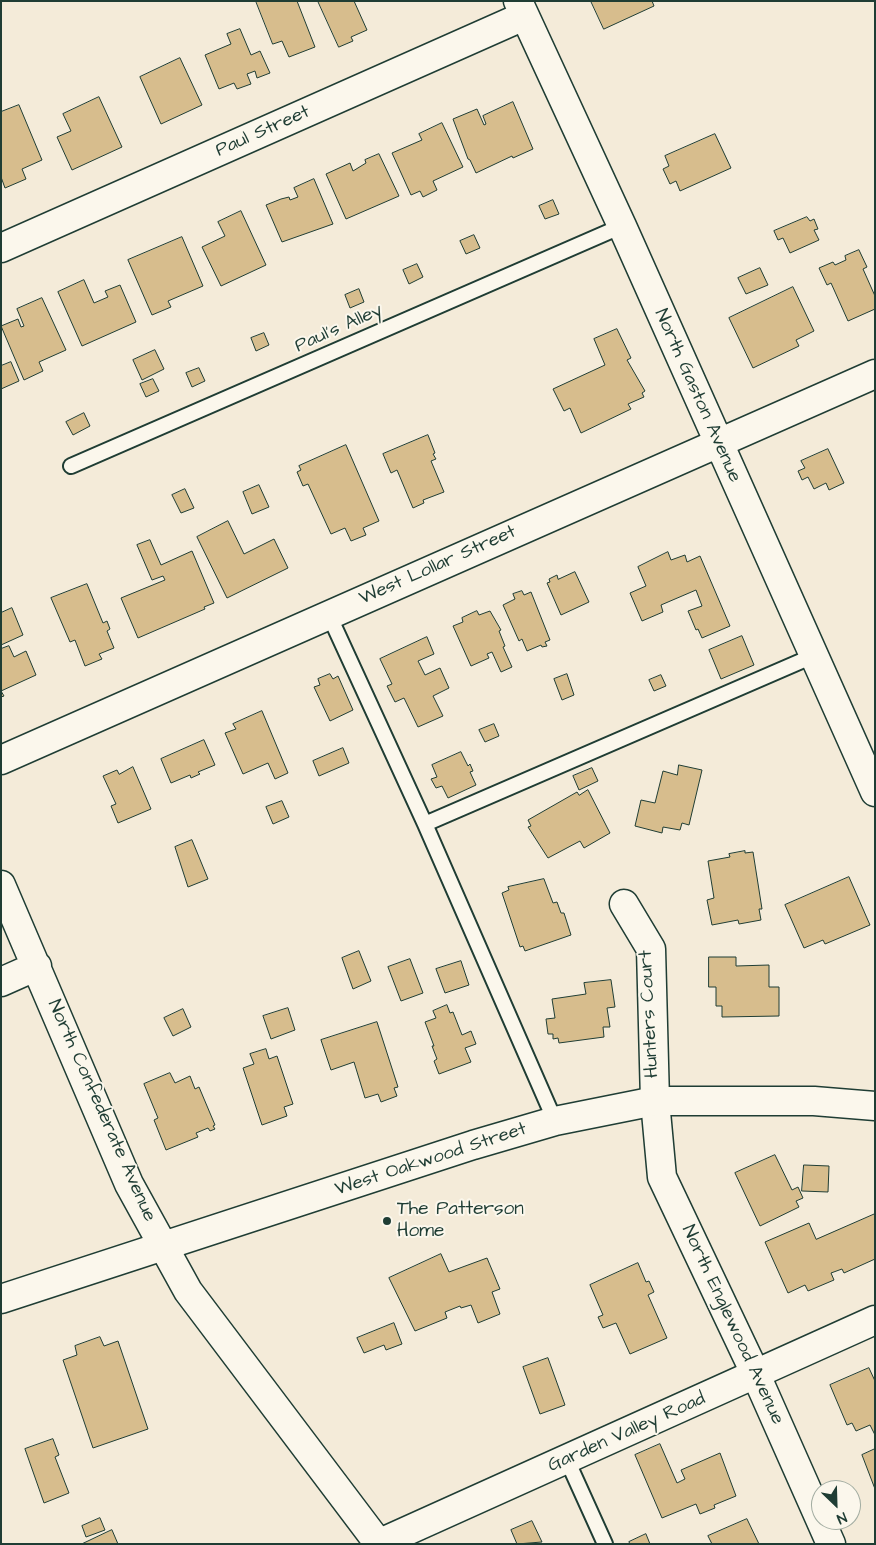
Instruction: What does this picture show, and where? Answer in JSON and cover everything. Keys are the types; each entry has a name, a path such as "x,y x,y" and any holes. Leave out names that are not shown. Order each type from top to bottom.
{"street":[{"name":"North Gaston Avenue","path":"521,8 622,226 875,792"},
{"name":"Paul Street","path":"1,248 521,8"},
{"name":"West Lollar Street","path":"1,760 717,442 875,374"},
{"name":"North Confederate Avenue","path":"1,885 129,1184 163,1247 188,1290 379,1544"},
{"name":"Hunters Court","path":"624,904 650,949 655,1101"},
{"path":"1,982 37,966"},
{"name":"West Oakwood Street","path":"1,1299 473,1145 555,1121 655,1101 814,1101 875,1106"},
{"name":"North Englewood Avenue","path":"655,1101 662,1177 756,1375 831,1544"},
{"name":"Garden Valley Road","path":"379,1544 875,1320"}],"lane":[{"name":"Paul's Alley","path":"70,466 622,226"},
{"path":"329,615 425,824 555,1121"},
{"path":"425,824 813,656"},
{"path":"567,1460 605,1544"}],"building":[{"path":"256,1 297,1 315,47 289,57 282,41 273,44"},
{"path":"318,1 354,1 367,30 351,37 353,41 339,47"},
{"path":"591,1 652,1 654,6 604,29"},
{"path":"240,29 251,55 260,51 270,73 257,78 255,71 247,74 251,84 237,89 234,83 219,89 205,55 231,44 227,34"},
{"path":"180,58 202,105 161,124 140,77"},
{"path":"99,97 122,147 72,170 57,137 71,131 63,114"},
{"path":"513,102 533,149 513,158 512,156 476,173 468,159 453,119 477,109 484,125 486,124 483,116"},
{"path":"19,105 42,160 22,169 26,179 5,188 1,177 1,112"},
{"path":"442,123 463,167 433,181 437,190 423,197 420,191 411,195 392,153 422,140 419,134"},
{"path":"715,134 731,168 680,191 676,181 670,184 663,169 669,166 665,156"},
{"path":"379,154 399,196 346,219 326,174 350,163 353,171 366,163 365,160"},
{"path":"314,179 333,224 282,242 266,205 289,197 290,200 298,197 294,188"},
{"path":"553,200 559,214 545,219 539,206"},
{"path":"241,211 266,265 221,286 202,247 225,236 218,222"},
{"path":"807,217 810,221 814,219 818,229 814,230 819,240 790,253 783,238 778,240 774,231"},
{"path":"474,235 480,248 466,254 460,241"},
{"path":"182,237 203,286 168,301 171,307 152,315 128,260"},
{"path":"859,250 867,267 863,269 875,296 875,309 848,321 831,283 827,285 819,268 833,262 835,265 846,260 845,256"},
{"path":"417,264 423,277 409,284 403,270"},
{"path":"760,268 768,285 746,294 738,278"},
{"path":"84,280 94,303 108,297 105,291 120,285 136,322 82,346 58,292"},
{"path":"793,287 814,331 796,340 799,346 753,368 729,318"},
{"path":"359,289 364,302 350,308 345,295"},
{"path":"42,298 66,350 39,362 43,371 24,380 1,326 18,319 21,327 24,326 17,309"},
{"path":"617,329 631,358 627,360 645,391 642,393 644,397 628,404 631,409 581,433 570,408 564,411 553,389 605,365 594,339"},
{"path":"264,333 269,345 256,351 251,338"},
{"path":"155,350 164,369 142,380 133,360"},
{"path":"11,362 19,381 1,389 1,366"},
{"path":"199,368 205,381 192,387 186,373"},
{"path":"153,379 159,391 146,397 140,384"},
{"path":"84,413 90,426 73,435 66,422"},
{"path":"428,435 436,459 431,461 444,492 423,500 424,503 413,508 397,470 391,473 383,454"},
{"path":"346,445 379,521 363,528 366,535 351,541 345,528 331,534 308,484 303,486 297,472 301,470 299,466"},
{"path":"828,449 844,483 829,490 826,483 814,489 808,477 802,480 798,471 805,468 801,461"},
{"path":"259,485 269,507 252,514 243,492"},
{"path":"185,489 194,508 181,513 172,495"},
{"path":"228,521 244,554 274,539 288,568 227,598 197,537"},
{"path":"150,540 161,565 192,551 214,603 204,607 205,609 138,638 121,598 165,580 163,576 152,580 137,545"},
{"path":"668,552 671,560 685,555 687,562 700,556 730,626 702,638 698,629 696,630 688,611 702,606 696,590 661,605 663,612 642,621 630,593 646,586 638,567"},
{"path":"575,572 589,602 561,615 547,583 550,582 549,579 557,575 558,579"},
{"path":"87,584 103,623 107,621 110,629 107,631 114,648 99,654 102,659 85,666 75,640 70,642 51,598"},
{"path":"522,591 524,595 531,592 550,640 545,642 547,646 542,647 541,645 527,651 522,639 519,641 503,605 515,599 513,594"},
{"path":"12,608 23,635 1,645 1,613"},
{"path":"477,611 479,615 490,611 501,630 499,631 505,646 503,647 512,667 501,672 492,652 487,654 489,658 471,666 453,626 463,622 462,618"},
{"path":"742,636 754,665 721,679 709,650"},
{"path":"427,637 434,654 418,661 425,675 440,668 449,688 433,696 443,716 418,727 404,698 395,702 387,686 392,684 380,659"},
{"path":"9,646 14,657 26,651 36,675 1,691 1,649"},
{"path":"330,674 333,679 338,676 353,710 330,721 314,687 320,685 318,679"},
{"path":"567,674 574,695 562,700 554,679"},
{"path":"661,675 666,686 654,691 649,680"},
{"path":"262,711 288,773 275,779 268,763 243,774 225,733 236,729 233,724"},
{"path":"494,724 499,736 485,742 479,730"},
{"path":"204,740 215,765 198,772 200,774 191,778 190,775 171,783 161,759"},
{"path":"343,748 349,763 319,776 313,761"},
{"path":"461,752 468,766 470,764 473,771 470,772 476,785 448,798 442,786 436,788 431,779 437,777 432,765"},
{"path":"679,765 702,770 689,825 682,823 680,830 663,827 662,833 635,826 641,800 655,803 663,771 677,775"},
{"path":"133,767 151,809 118,823 111,806 116,804 103,776 117,770 119,774"},
{"path":"592,768 598,781 579,790 573,776"},
{"path":"588,790 610,833 584,848 580,841 548,858 528,827 531,826 528,820 577,792 579,795"},
{"path":"282,801 289,817 273,824 266,807"},
{"path":"192,840 208,879 188,887 175,847"},
{"path":"745,851 745,853 753,852 762,909 759,909 761,920 739,924 738,920 712,925 707,900 714,898 708,861 730,857 729,854"},
{"path":"849,877 870,925 825,944 823,940 804,948 785,905"},
{"path":"544,879 553,903 557,902 561,913 564,913 571,935 525,951 523,946 520,947 502,893 509,890 508,887"},
{"path":"359,951 371,981 353,989 342,958"},
{"path":"709,957 736,957 736,966 769,965 769,987 779,987 779,1016 722,1017 722,1006 716,1006 716,987 709,987"},
{"path":"410,959 423,993 401,1001 388,967"},
{"path":"461,961 469,985 445,993 436,969"},
{"path":"611,980 615,1007 607,1008 610,1027 603,1027 604,1037 559,1043 558,1038 553,1039 553,1034 548,1034 546,1019 555,1018 552,999 586,994 584,983"},
{"path":"447,1005 450,1013 453,1012 462,1035 471,1031 476,1044 465,1048 471,1062 439,1074 434,1061 437,1059 432,1046 434,1046 425,1022 436,1018 433,1011"},
{"path":"288,1008 295,1030 271,1039 263,1016"},
{"path":"183,1009 191,1027 173,1036 164,1018"},
{"path":"377,1022 398,1087 394,1088 397,1096 381,1102 378,1094 365,1098 354,1062 331,1070 321,1040"},
{"path":"266,1049 269,1059 277,1056 293,1104 284,1107 287,1116 262,1125 243,1068 254,1064 250,1054"},
{"path":"170,1073 175,1083 190,1076 195,1089 199,1087 215,1129 210,1131 208,1128 196,1133 198,1137 166,1150 154,1120 158,1118 144,1084"},
{"path":"775,1155 792,1190 798,1187 803,1198 796,1201 799,1207 760,1226 735,1173"},
{"path":"804,1165 829,1166 828,1192 802,1191"},
{"path":"875,1214 875,1259 844,1273 842,1269 831,1273 834,1280 808,1291 805,1285 788,1293 765,1242 809,1223 816,1239"},
{"path":"441,1254 449,1272 487,1258 500,1289 492,1292 500,1314 478,1323 471,1305 461,1308 460,1306 445,1312 447,1318 415,1331 389,1278"},
{"path":"638,1263 646,1282 649,1281 654,1292 648,1295 667,1338 630,1354 616,1323 603,1328 598,1317 603,1315 590,1285"},
{"path":"394,1323 402,1344 386,1350 384,1345 364,1353 357,1338"},
{"path":"100,1337 104,1346 118,1341 148,1429 93,1448 63,1360 77,1355 75,1346"},
{"path":"548,1358 565,1405 540,1414 523,1367"},
{"path":"869,1368 875,1381 875,1435 870,1425 856,1431 852,1423 847,1425 830,1385"},
{"path":"53,1439 59,1455 55,1457 69,1493 44,1503 25,1449"},
{"path":"660,1444 677,1483 685,1479 681,1470 720,1453 736,1496 714,1505 715,1508 700,1514 696,1504 662,1518 635,1455"},
{"path":"875,1449 875,1489 862,1455"},
{"path":"100,1518 105,1530 86,1537 82,1526"},
{"path":"747,1519 759,1544 712,1544 708,1536"},
{"path":"532,1521 542,1542 517,1544 511,1530"},
{"path":"112,1530 118,1544 82,1544"},
{"path":"646,1534 650,1544 630,1544 629,1542"}],"place":[{"name":"The Patterson Home","path":"387,1221"}]}
